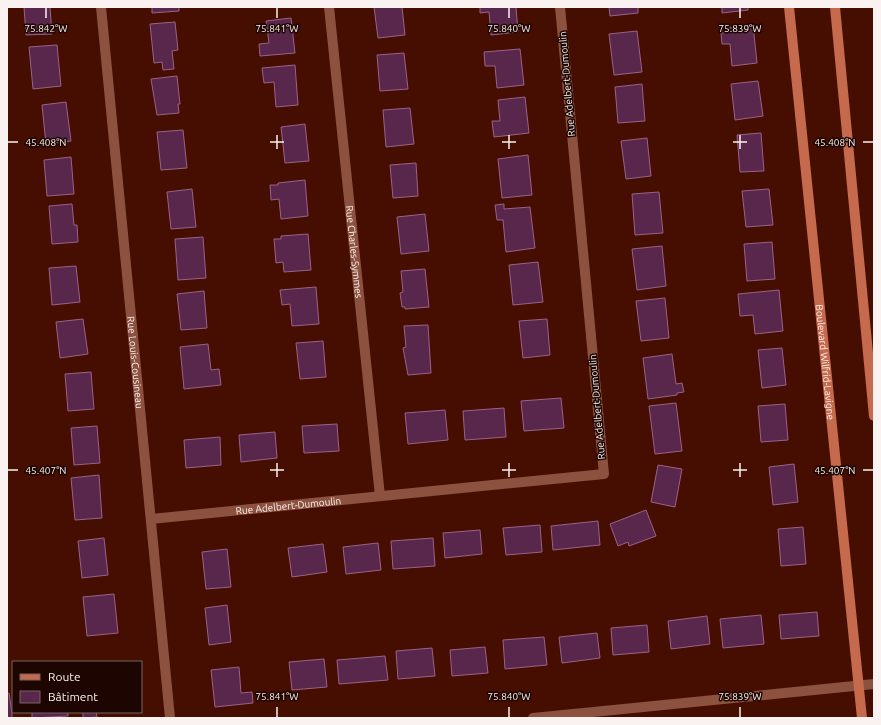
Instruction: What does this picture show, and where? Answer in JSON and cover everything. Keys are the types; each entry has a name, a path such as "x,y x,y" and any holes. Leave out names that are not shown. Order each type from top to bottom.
{"main road":[{"name":"Boulevard Wilfrid-Lavigne","path":"789,7 862,718"},
{"path":"835,7 874,416"}],"street":[{"name":"Rue Louis-Cousineau","path":"100,7 170,718"},
{"name":"Rue Charles-Symmes","path":"329,7 380,496"},
{"name":"Rue Adelbert-Dumoulin","path":"151,519 604,474 560,7"},
{"path":"533,718 629,713 874,684"}],"building":[{"path":"24,7 50,7 52,34 26,35"},
{"path":"152,7 179,7 179,11 152,13"},
{"path":"374,7 402,7 405,35 378,38"},
{"path":"480,7 516,7 518,32 491,35 489,12 480,13"},
{"path":"609,7 638,7 638,13 610,16"},
{"path":"722,7 748,7 748,10 722,13"},
{"path":"291,18 295,53 260,56 259,44 269,43 266,21"},
{"path":"175,22 178,50 172,51 174,69 163,70 162,62 154,63 150,24"},
{"path":"753,25 757,63 732,66 730,44 722,44 721,33 729,32 728,28"},
{"path":"637,31 642,72 614,75 609,34"},
{"path":"57,45 61,86 33,89 29,47"},
{"path":"520,49 524,85 497,88 495,66 485,66 484,52"},
{"path":"404,53 408,89 380,91 377,55"},
{"path":"295,65 298,105 276,107 274,82 264,83 262,68"},
{"path":"177,76 180,104 178,104 179,113 157,115 151,79"},
{"path":"758,81 763,116 735,120 731,84"},
{"path":"642,84 645,121 618,123 615,87"},
{"path":"525,97 529,133 494,137 492,121 500,121 498,100"},
{"path":"66,102 71,141 46,144 42,105"},
{"path":"410,108 414,144 386,147 383,110"},
{"path":"305,124 309,161 285,163 281,127"},
{"path":"183,130 187,168 161,170 157,132"},
{"path":"761,133 764,171 740,172 737,135"},
{"path":"647,138 651,176 626,179 621,141"},
{"path":"528,155 532,195 502,198 498,159"},
{"path":"71,157 74,194 47,196 44,160"},
{"path":"416,163 418,196 393,198 390,165"},
{"path":"305,180 308,216 281,219 279,199 271,200 270,185"},
{"path":"192,189 196,227 171,229 167,192"},
{"path":"769,189 773,225 746,227 742,191"},
{"path":"659,192 663,233 635,235 632,194"},
{"path":"72,204 74,225 77,225 78,242 52,244 49,206"},
{"path":"504,204 504,209 530,207 535,248 506,252 503,220 497,220 495,205"},
{"path":"425,214 429,251 401,254 397,217"},
{"path":"308,234 311,270 284,272 283,262 276,263 274,239 281,239 281,236"},
{"path":"203,237 206,278 178,280 175,239"},
{"path":"772,242 775,279 747,281 744,244"},
{"path":"662,246 666,286 637,290 632,249"},
{"path":"538,262 543,302 513,305 509,265"},
{"path":"76,266 80,302 52,305 49,268"},
{"path":"425,269 429,307 405,309 405,307 402,307 400,293 403,292 401,271"},
{"path":"316,287 319,324 292,326 290,304 282,305 280,290"},
{"path":"779,290 783,331 755,334 753,315 740,316 738,294"},
{"path":"204,291 207,328 181,330 177,294"},
{"path":"665,298 669,338 641,341 636,301"},
{"path":"83,319 88,354 60,358 56,322"},
{"path":"547,319 550,355 523,358 519,321"},
{"path":"428,325 431,373 408,375 403,348 406,347 404,326"},
{"path":"323,341 326,377 300,379 296,343"},
{"path":"208,344 211,370 219,369 221,385 184,389 180,347"},
{"path":"782,348 786,385 762,388 758,350"},
{"path":"672,354 676,384 682,383 684,392 677,393 677,395 648,399 643,358"},
{"path":"91,372 94,409 68,411 65,374"},
{"path":"561,398 564,428 524,431 521,401"},
{"path":"676,403 682,451 655,454 649,406"},
{"path":"785,404 788,440 761,442 758,406"},
{"path":"504,408 506,437 465,440 463,411"},
{"path":"445,410 448,440 408,444 405,413"},
{"path":"337,424 339,451 304,453 302,426"},
{"path":"97,426 100,463 74,465 71,428"},
{"path":"275,432 277,458 241,462 239,435"},
{"path":"220,437 221,465 186,468 184,440"},
{"path":"794,464 798,502 773,505 769,467"},
{"path":"658,465 682,469 675,507 651,502"},
{"path":"99,475 102,518 75,520 71,478"},
{"path":"646,510 656,536 629,546 628,542 618,546 610,524"},
{"path":"598,521 600,545 553,550 551,526"},
{"path":"540,525 542,552 506,555 503,528"},
{"path":"803,527 806,564 781,566 778,529"},
{"path":"480,530 482,554 445,558 443,533"},
{"path":"104,538 108,575 82,578 78,541"},
{"path":"433,538 435,566 393,569 391,541"},
{"path":"378,543 381,570 346,574 343,547"},
{"path":"323,544 327,572 292,577 288,548"},
{"path":"227,549 231,587 206,589 202,552"},
{"path":"114,594 118,633 87,636 83,597"},
{"path":"227,605 231,642 209,645 205,608"},
{"path":"817,612 819,636 781,639 779,615"},
{"path":"761,615 764,644 723,648 720,619"},
{"path":"707,616 710,644 671,649 668,621"},
{"path":"647,625 649,652 613,655 611,628"},
{"path":"597,633 600,658 562,663 559,637"},
{"path":"544,637 547,665 505,669 503,640"},
{"path":"485,647 488,673 452,676 450,650"},
{"path":"432,648 435,676 398,679 396,651"},
{"path":"385,656 388,680 339,684 337,660"},
{"path":"324,659 327,687 292,690 289,662"},
{"path":"239,667 241,693 252,692 253,703 215,707 211,670"},
{"path":"9,693 12,718 7,718 7,694"},
{"path":"32,713 68,713 68,716 32,718"},
{"path":"83,713 96,713 97,717 83,718"}]}
